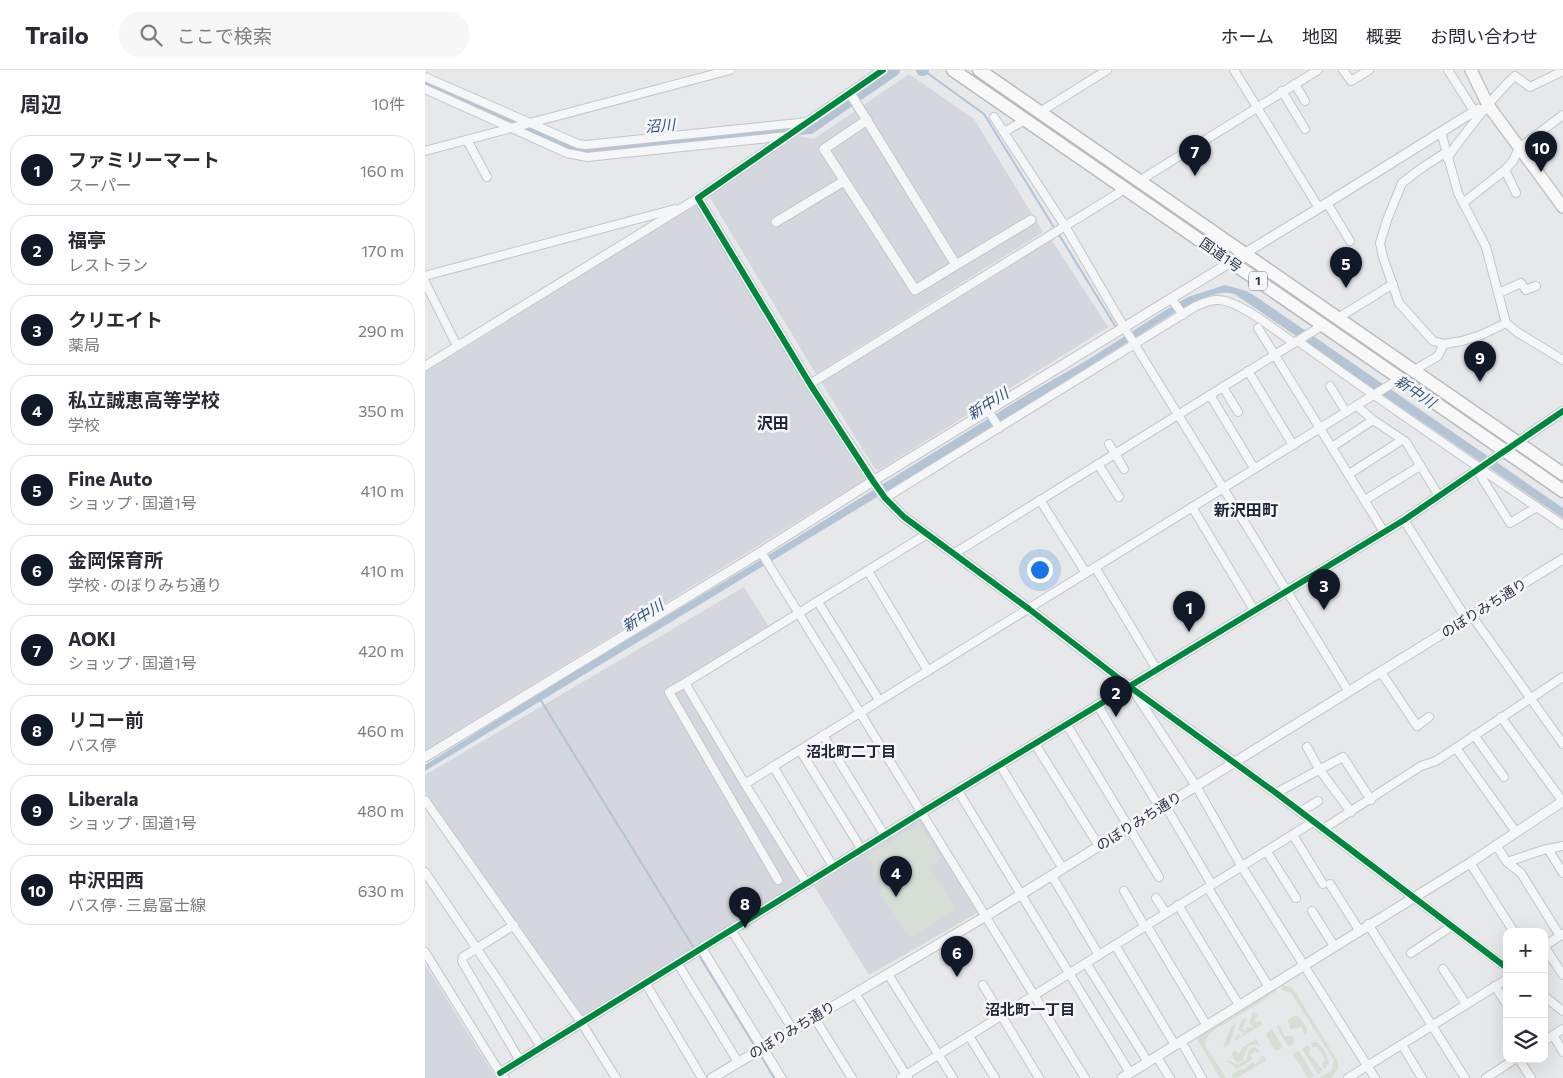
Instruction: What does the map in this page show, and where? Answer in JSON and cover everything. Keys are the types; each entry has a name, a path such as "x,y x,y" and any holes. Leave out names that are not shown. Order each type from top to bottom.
{"highway":[{"name":"国道1号","path":"953,70 1231,262 1319,328 1502,453 1563,491"},
{"name":"国道1号","path":"979,70 1563,474"}],"main road":[{"path":"1471,70 1482,109 1519,148 1563,208"}],"street":[{"path":"425,151 730,70"},
{"path":"425,366 685,206 883,70"},
{"path":"1039,112 1107,70"},
{"path":"1233,70 1323,206 1350,241"},
{"path":"1301,70 1305,78"},
{"path":"1139,181 1257,106 1318,70"},
{"path":"1343,70 1351,81 1369,70"},
{"path":"1448,70 1482,109"},
{"path":"1506,323 1481,336 1444,344 1433,341 1399,303 1383,257 1380,242 1402,183 1423,166 1446,155 1482,109 1504,86 1515,76 1530,87 1560,71"},
{"path":"425,78 578,144 586,145 806,124"},
{"path":"1295,84 1305,101"},
{"path":"425,89 567,153 587,157 789,135"},
{"path":"1282,91 1305,129"},
{"path":"850,93 956,265"},
{"path":"425,757 761,552 1112,334 1172,300 1441,132 1482,109"},
{"path":"1463,203 1505,170 1513,161 1519,148 1563,115"},
{"path":"994,117 1065,226 1125,328 1349,692"},
{"path":"867,120 824,149 915,290 1031,220"},
{"path":"1004,132 1025,120"},
{"path":"1441,132 1458,193 1486,247 1506,323 1517,332 1563,360"},
{"path":"467,140 487,177"},
{"path":"1505,170 1517,193"},
{"path":"776,222 844,181"},
{"path":"810,384 1125,189"},
{"path":"697,198 810,384 873,481 904,517 1029,608 1130,687 1235,762 1503,965"},
{"path":"425,276 685,206"},
{"path":"425,282 457,346"},
{"path":"1499,293 1521,283 1526,290 1535,286"},
{"path":"1338,318 1393,284"},
{"path":"1172,300 1181,314"},
{"path":"884,496 999,428 1136,344 1181,314 1205,302 1218,300 1235,303 1296,342 1563,525"},
{"path":"1258,328 1385,532"},
{"path":"955,553 1319,328"},
{"path":"1413,371 1438,356 1444,344"},
{"path":"1248,372 1293,445"},
{"path":"745,784 1396,381"},
{"path":"1330,386 1346,412"},
{"path":"1223,387 1238,412"},
{"path":"1210,395 1254,468"},
{"path":"1357,406 1373,420 1406,442 1439,496"},
{"path":"988,410 999,428"},
{"path":"425,952 502,1076 520,1061 581,1022 646,984 922,812 1385,532 1563,411"},
{"path":"1332,447 1373,420"},
{"path":"1349,474 1402,440"},
{"path":"1109,444 1124,470"},
{"path":"1098,464 1119,497"},
{"path":"1365,500 1420,466"},
{"path":"1479,469 1510,523 1537,507"},
{"path":"1041,500 1086,573"},
{"path":"1192,507 1254,610"},
{"path":"1404,520 1469,618 1531,698 1563,744"},
{"path":"778,880 669,692 927,534"},
{"path":"761,552 1085,1078"},
{"name":"のぼりみち通り","path":"712,1078 1052,876 1563,558"},
{"path":"1095,567 1157,670"},
{"path":"868,571 928,671"},
{"path":"818,602 879,700"},
{"path":"1381,672 1417,726 1429,717"},
{"path":"1323,829 1371,800 1421,766 1436,761 1563,676"},
{"path":"685,683 807,884"},
{"path":"1130,687 1195,786 1242,867 1375,1078"},
{"path":"1098,706 1163,807 1269,987"},
{"path":"958,791 1069,974 1126,1076 1563,802 1501,717"},
{"path":"1067,725 1159,877"},
{"path":"823,735 885,836"},
{"path":"1474,735 1504,777"},
{"path":"1035,744 1099,846"},
{"path":"1307,747 1319,769 1351,812"},
{"path":"1456,748 1516,832"},
{"path":"800,750 862,850"},
{"path":"1276,793 1343,757 1371,800"},
{"path":"1000,765 1063,869"},
{"path":"773,766 834,868"},
{"path":"425,800 581,1022 616,1078"},
{"path":"1300,812 1318,801"},
{"path":"855,993 905,1077 1034,994 1115,946 1313,822"},
{"path":"1293,835 1359,930"},
{"path":"1496,845 1507,862 1521,874 1561,935 1548,943"},
{"path":"1507,862 1563,846"},
{"path":"1548,849 1563,873"},
{"path":"1267,852 1297,898"},
{"path":"1470,862 1511,928"},
{"path":"425,872 542,1048"},
{"path":"1052,876 1099,955"},
{"path":"1123,891 1207,1026"},
{"path":"1156,898 1166,913"},
{"path":"1178,905 1239,1005"},
{"path":"1312,911 1334,946"},
{"path":"1368,924 1465,1078"},
{"path":"514,925 463,957 461,961 520,1061"},
{"path":"1411,953 1452,926"},
{"path":"732,931 793,1030"},
{"path":"1115,946 1202,1078"},
{"path":"702,949 759,1050 781,1078"},
{"path":"1548,952 1563,975"},
{"path":"1086,963 1148,1062"},
{"path":"678,964 738,1062"},
{"path":"1443,969 1466,1004"},
{"path":"888,974 953,1078"},
{"path":"1348,1078 1503,981"},
{"path":"646,984 702,1078"},
{"path":"983,985 1039,1078"},
{"path":"1495,986 1503,999"},
{"path":"1548,999 1563,1011"},
{"path":"814,1017 852,1078"},
{"path":"1548,1038 1563,1029"},
{"path":"1553,1035 1563,1052"},
{"path":"969,1036 995,1078"},
{"path":"1402,1045 1422,1078"},
{"path":"1157,1056 1170,1078"},
{"path":"1487,1078 1511,1063"},
{"path":"1520,1063 1531,1078"}],"shaded area":[{"path":"909,74 974,119 1043,232 816,374 709,196 798,136 814,139"},
{"path":"697,204 866,479 425,751 425,372"},
{"path":"1051,239 1108,327 879,470 875,469 820,380"},
{"path":"744,587 769,627 680,682 803,881 582,1017 425,792 425,775"},
{"path":"923,818 978,909 977,913 869,975 814,886"},
{"path":"919,824 941,858 930,866 956,909 910,938 879,892 883,889 874,873 876,868 867,856"},
{"path":"425,964 496,1078 425,1078"},
{"path":"1281,985 1291,987 1296,993 1338,1062 1338,1069 1331,1078 1320,1078 1332,1070 1334,1060 1291,993 1282,990"},
{"path":"1276,987 1277,990 1258,1004 1212,1031 1206,1039 1205,1045 1226,1078 1220,1078 1195,1036"},
{"path":"1255,1012 1258,1016 1255,1019 1256,1022 1260,1020 1263,1024 1235,1041 1237,1034 1242,1036 1243,1032 1238,1030 1241,1021 1247,1017 1242,1029 1246,1031 1247,1027 1253,1028 1249,1023 1252,1013"},
{"path":"1298,1016 1305,1024 1307,1035 1304,1035 1302,1027 1290,1029 1288,1020"},
{"path":"1236,1023 1230,1044 1223,1047 1231,1027"},
{"path":"1277,1025 1281,1026 1284,1036 1293,1036 1294,1042 1290,1046 1288,1046"},
{"path":"1272,1029 1282,1045 1282,1048 1276,1051 1266,1034"},
{"path":"1256,1039 1261,1047 1255,1044 1248,1047 1242,1061 1237,1062 1233,1058 1232,1053 1235,1051 1239,1054 1243,1047"},
{"path":"1316,1042 1323,1049 1329,1063 1325,1069 1322,1065 1325,1060 1317,1047 1312,1047 1311,1043"},
{"path":"1308,1045 1310,1048 1309,1054 1323,1070 1318,1074 1302,1049"},
{"path":"1253,1047 1260,1052 1255,1051 1250,1055 1253,1059 1237,1069 1227,1061 1239,1065 1247,1059 1248,1052"},
{"path":"1299,1051 1314,1076 1308,1078 1293,1054"},
{"path":"1264,1056 1266,1060 1237,1078 1232,1078 1232,1074 1241,1069 1243,1070 1253,1062 1255,1064 1261,1060 1260,1057"}],"water":[{"path":"1225,285 1246,291 1255,296 1563,508 1563,518 1236,295 1230,293 1216,294 1182,308 986,431 425,771 425,765 557,682 757,562 1169,308 1188,297"}],"waterway":[{"name":"沼川","path":"425,81 571,147 585,149 810,128 894,70"},
{"path":"923,70 984,114 1055,229"},
{"path":"1058,233 1117,329"},
{"path":"540,699 694,948"},
{"path":"698,954 756,1048"},
{"path":"760,1054 774,1078"}],"cycle path":[{"path":"883,70 698,198 810,384 873,481 885,498 904,517 1029,609 1130,687 1276,793 1503,965"},
{"path":"500,1073 922,812 1404,520 1563,411"}],"place":[{"name":"中沢田西","path":"1541,172"},
{"name":"AOKI","path":"1195,176"},
{"name":"Fine Auto","path":"1346,288"},
{"name":"Liberala","path":"1480,382"},
{"name":"クリエイト","path":"1324,610"},
{"name":"ファミリーマート","path":"1189,632"},
{"name":"福亭","path":"1116,717"},
{"name":"私立誠恵高等学校","path":"896,897"},
{"name":"リコー前","path":"745,928"},
{"name":"金岡保育所","path":"957,977"}],"district":[{"name":"沢田","path":"773,423"},
{"name":"新沢田町","path":"1246,510"},
{"name":"沼北町二丁目","path":"851,752"},
{"name":"沼北町一丁目","path":"1030,1010"}],"water label":[{"name":"新中川","path":"1415,392"},
{"name":"新中川","path":"988,404"},
{"name":"新中川","path":"643,616"}]}
